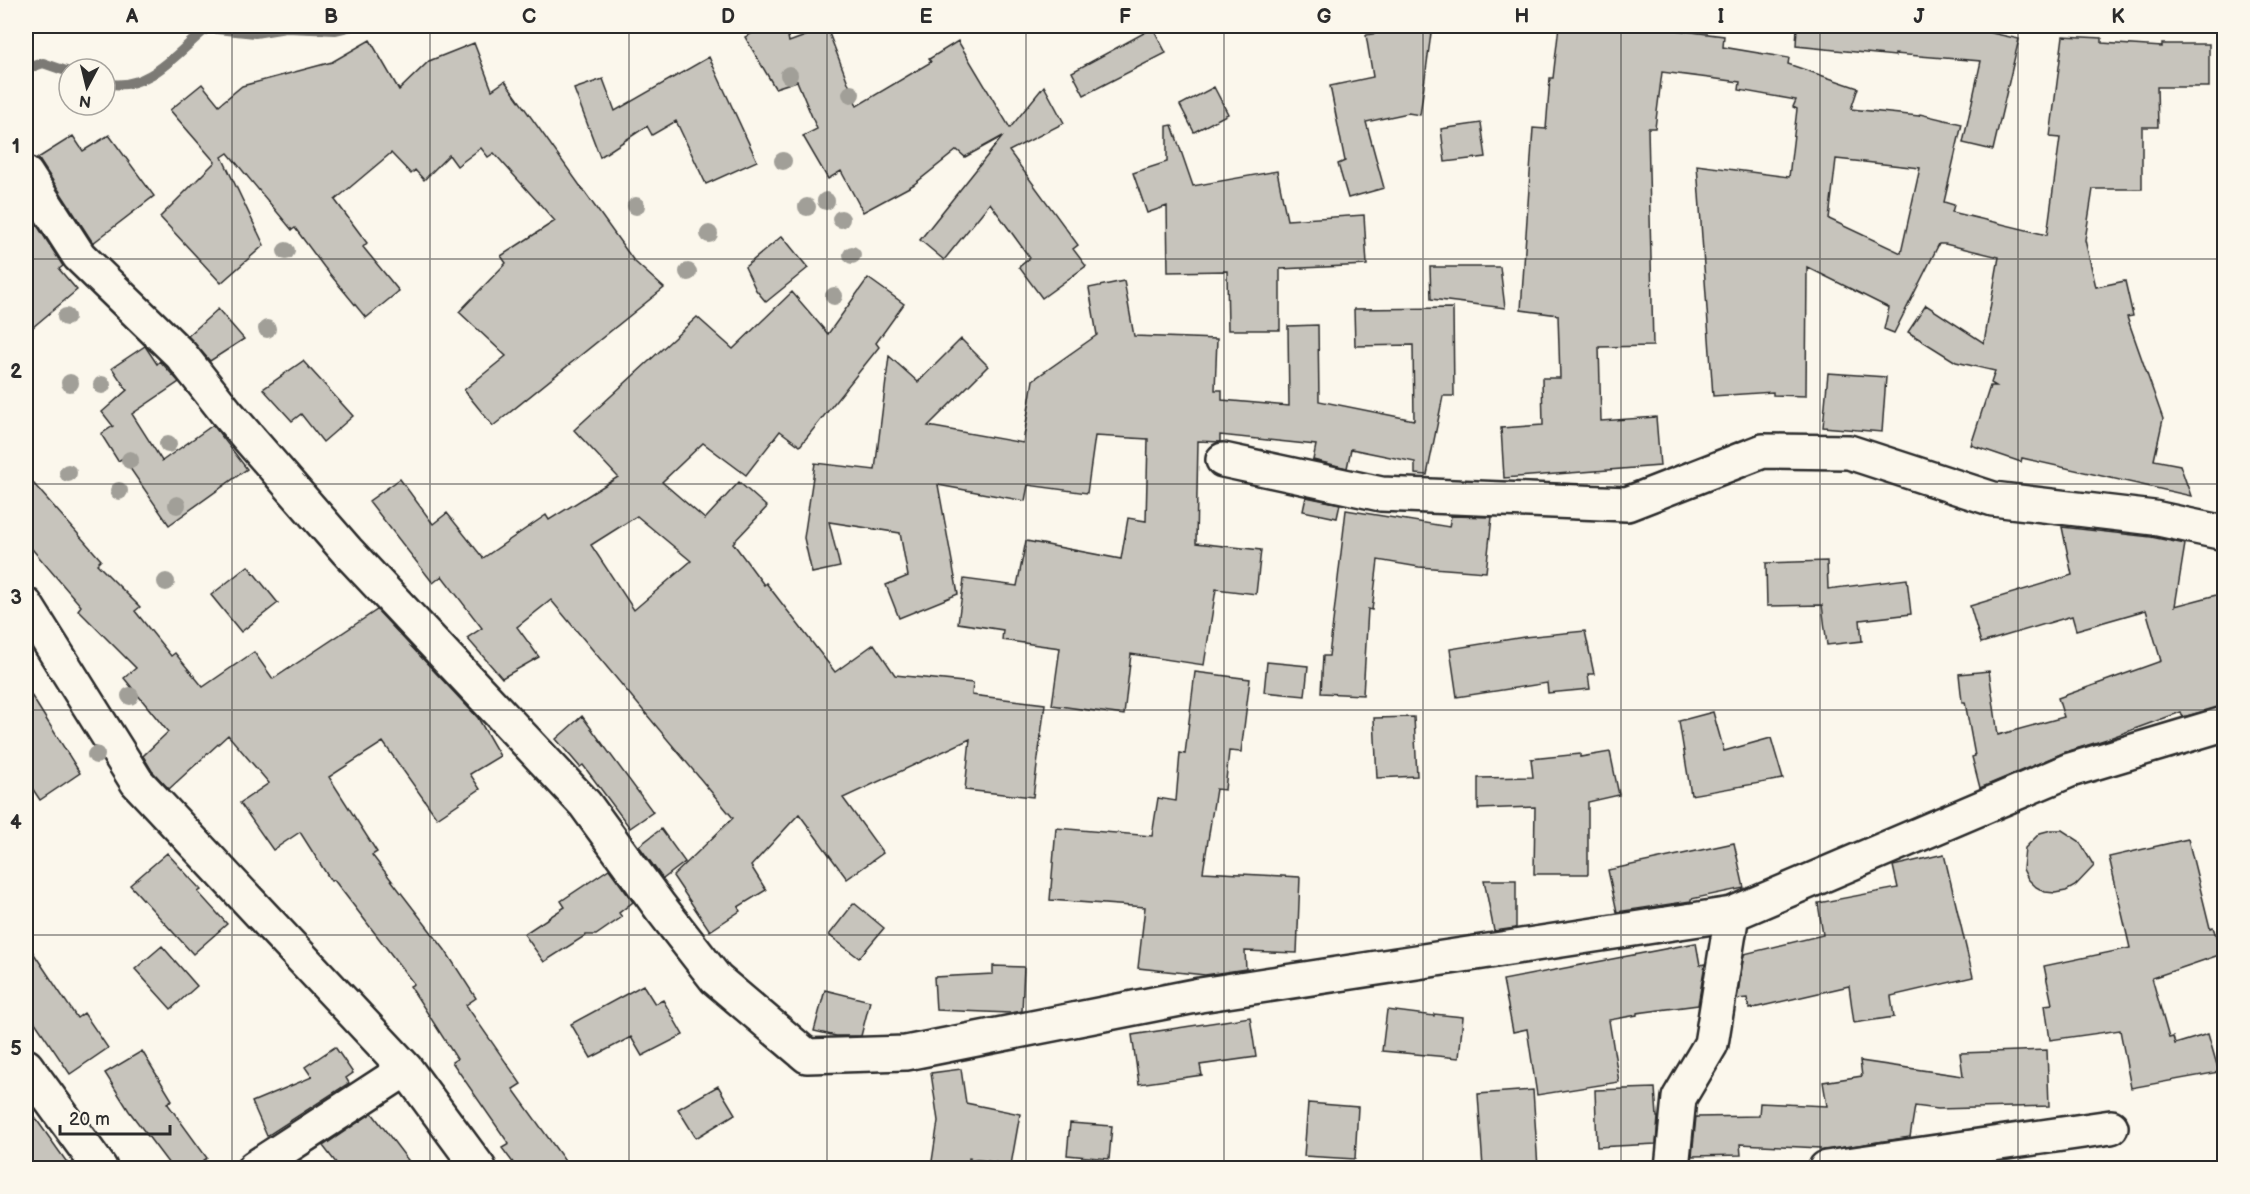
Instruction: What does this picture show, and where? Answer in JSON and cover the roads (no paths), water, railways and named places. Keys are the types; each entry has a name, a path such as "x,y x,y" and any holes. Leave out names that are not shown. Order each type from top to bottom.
{"street":[{"path":"26,174 79,256 181,355 226,412 347,551 585,804 716,979 807,1056 906,1053 1200,995 1732,914 2070,770 2224,724"},
{"path":"1223,460 1381,494 1627,504 1763,451 1849,452 1993,499 2154,518 2224,533"},
{"path":"26,605 137,782 406,1069 478,1168"},
{"path":"1672,1168 1679,1098 1711,1044 1732,914"},
{"path":"26,1066 100,1168"},
{"path":"254,1168 406,1069"},
{"path":"1826,1168 2111,1127"}],"waterway":[{"path":"117,84 135,82 161,68 207,28 255,33 286,28 336,30 353,26"},
{"path":"26,69 43,63 57,68"}]}
